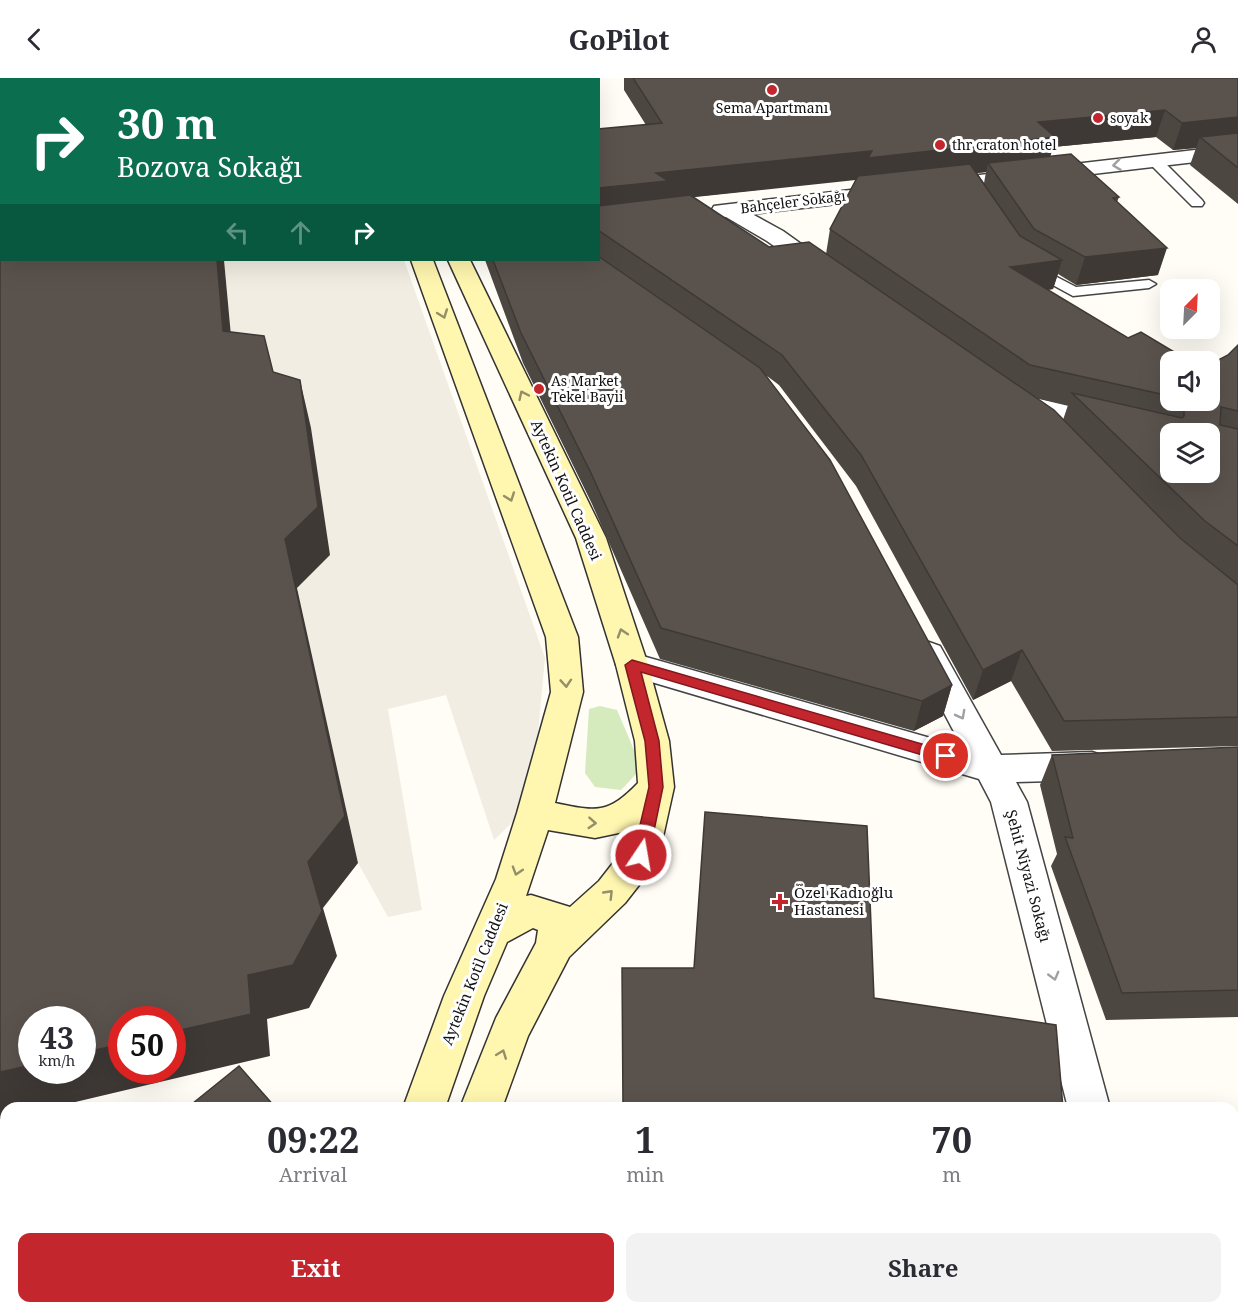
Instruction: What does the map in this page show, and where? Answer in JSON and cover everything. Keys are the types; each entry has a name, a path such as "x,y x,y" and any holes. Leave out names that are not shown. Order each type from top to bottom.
{"main road":[{"name":"Aytekin Kotil Caddesi","path":"422,261 562,637 567,692 515,879 464,996 426,1102"},
{"name":"Aytekin Kotil Caddesi","path":"459,261 591,538 632,665 652,741 656,787 641,855 612,892 555,945 510,1031 483,1102"},
{"path":"535,813 584,823 610,824 628,814 656,787"},
{"path":"491,931 531,911 559,920 555,945"}],"street":[{"name":"Bahçeler Sokağı","path":"697,214 778,204 971,187 1238,151"},
{"path":"775,236 778,204"},
{"path":"730,210 775,236 842,284"},
{"path":"1063,441 996,392 1160,435"},
{"name":"Şehit Niyazi Sokağı","path":"918,634 1009,802 1087,1102"},
{"path":"632,665 991,770 1120,765"}],"lane":[{"path":"1155,161 1197,203"},
{"path":"1020,261 1073,292 1149,284"}],"green space":[{"path":"600,706 617,710 637,757 638,772 621,790 595,787 585,773 589,709"}],"shaded area":[{"path":"224,261 404,261 545,658 536,755 522,813 494,840 446,695 388,709 422,910 388,917 358,863 297,588 330,555 235,373"}],"building":[{"path":"633,78 1238,78 1238,117 1182,123 1165,110 1038,122 1055,137 868,158 872,151 656,173 668,181 600,188 600,129 662,123"},
{"path":"1238,133 1238,168 1200,137"},
{"path":"1071,154 1119,197 1113,198 1167,248 1085,257 1034,229 988,163"},
{"path":"970,164 1020,236 1062,260 1010,267 1128,338 1141,332 1173,351 1160,351 1160,394 1030,365 830,229 858,176"},
{"path":"690,195 769,247 809,242 1054,410 1180,538 1238,585 1238,717 1064,721 1022,650 983,670 861,455 782,355 600,231 600,206"},
{"path":"600,257 760,368 830,460 952,685 922,701 661,628 591,473 521,333 493,261 600,261"},
{"path":"0,261 217,261 223,331 264,336 273,372 300,380 318,507 285,539 345,816 308,862 322,911 293,965 248,975 251,1014 186,1029 186,1006 108,1006 108,1047 96,1050 96,1006 18,1006 18,1068 0,1072"},
{"path":"1238,345 1238,411 1221,407 1220,425 1220,423 1160,423 1160,478 1072,393 1182,418 1184,411 1220,411 1220,359"},
{"path":"1220,425 1238,429 1238,546 1205,521 1166,483 1220,483"},
{"path":"1238,747 1238,990 1122,993 1065,837 1073,838 1052,755"},
{"path":"705,812 867,826 874,998 1056,1025 1062,1102 623,1102 622,968 694,968"},
{"path":"239,1066 271,1102 194,1102"}],"place":[{"name":"Sema Apartmanı","path":"772,90"},
{"name":"soyak","path":"1098,118"},
{"name":"thr craton hotel","path":"940,145"},
{"name":"As Market Tekel Bayii","path":"539,389"},
{"name":"Özel Kadıoğlu Hastanesi","path":"780,902"}],"route":[{"path":"641,855 656,787 652,741 632,665 946,756"}]}
